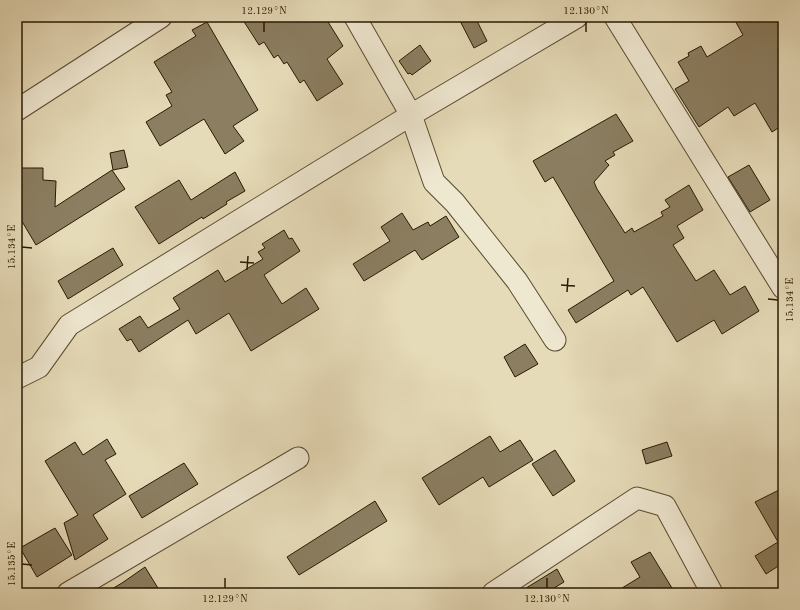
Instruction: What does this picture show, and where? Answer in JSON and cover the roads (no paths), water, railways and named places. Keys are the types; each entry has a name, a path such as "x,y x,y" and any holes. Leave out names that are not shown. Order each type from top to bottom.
{"street":[{"path":"17,110 160,17"},
{"path":"355,17 411,115 434,182 455,203 517,281 555,340"},
{"path":"17,378 39,367 69,325 411,115 577,17"},
{"path":"615,17 783,288"},
{"path":"68,593 298,458"},
{"path":"493,593 637,498 666,506 699,571 712,593"},
{"path":"697,593 699,571"}]}
